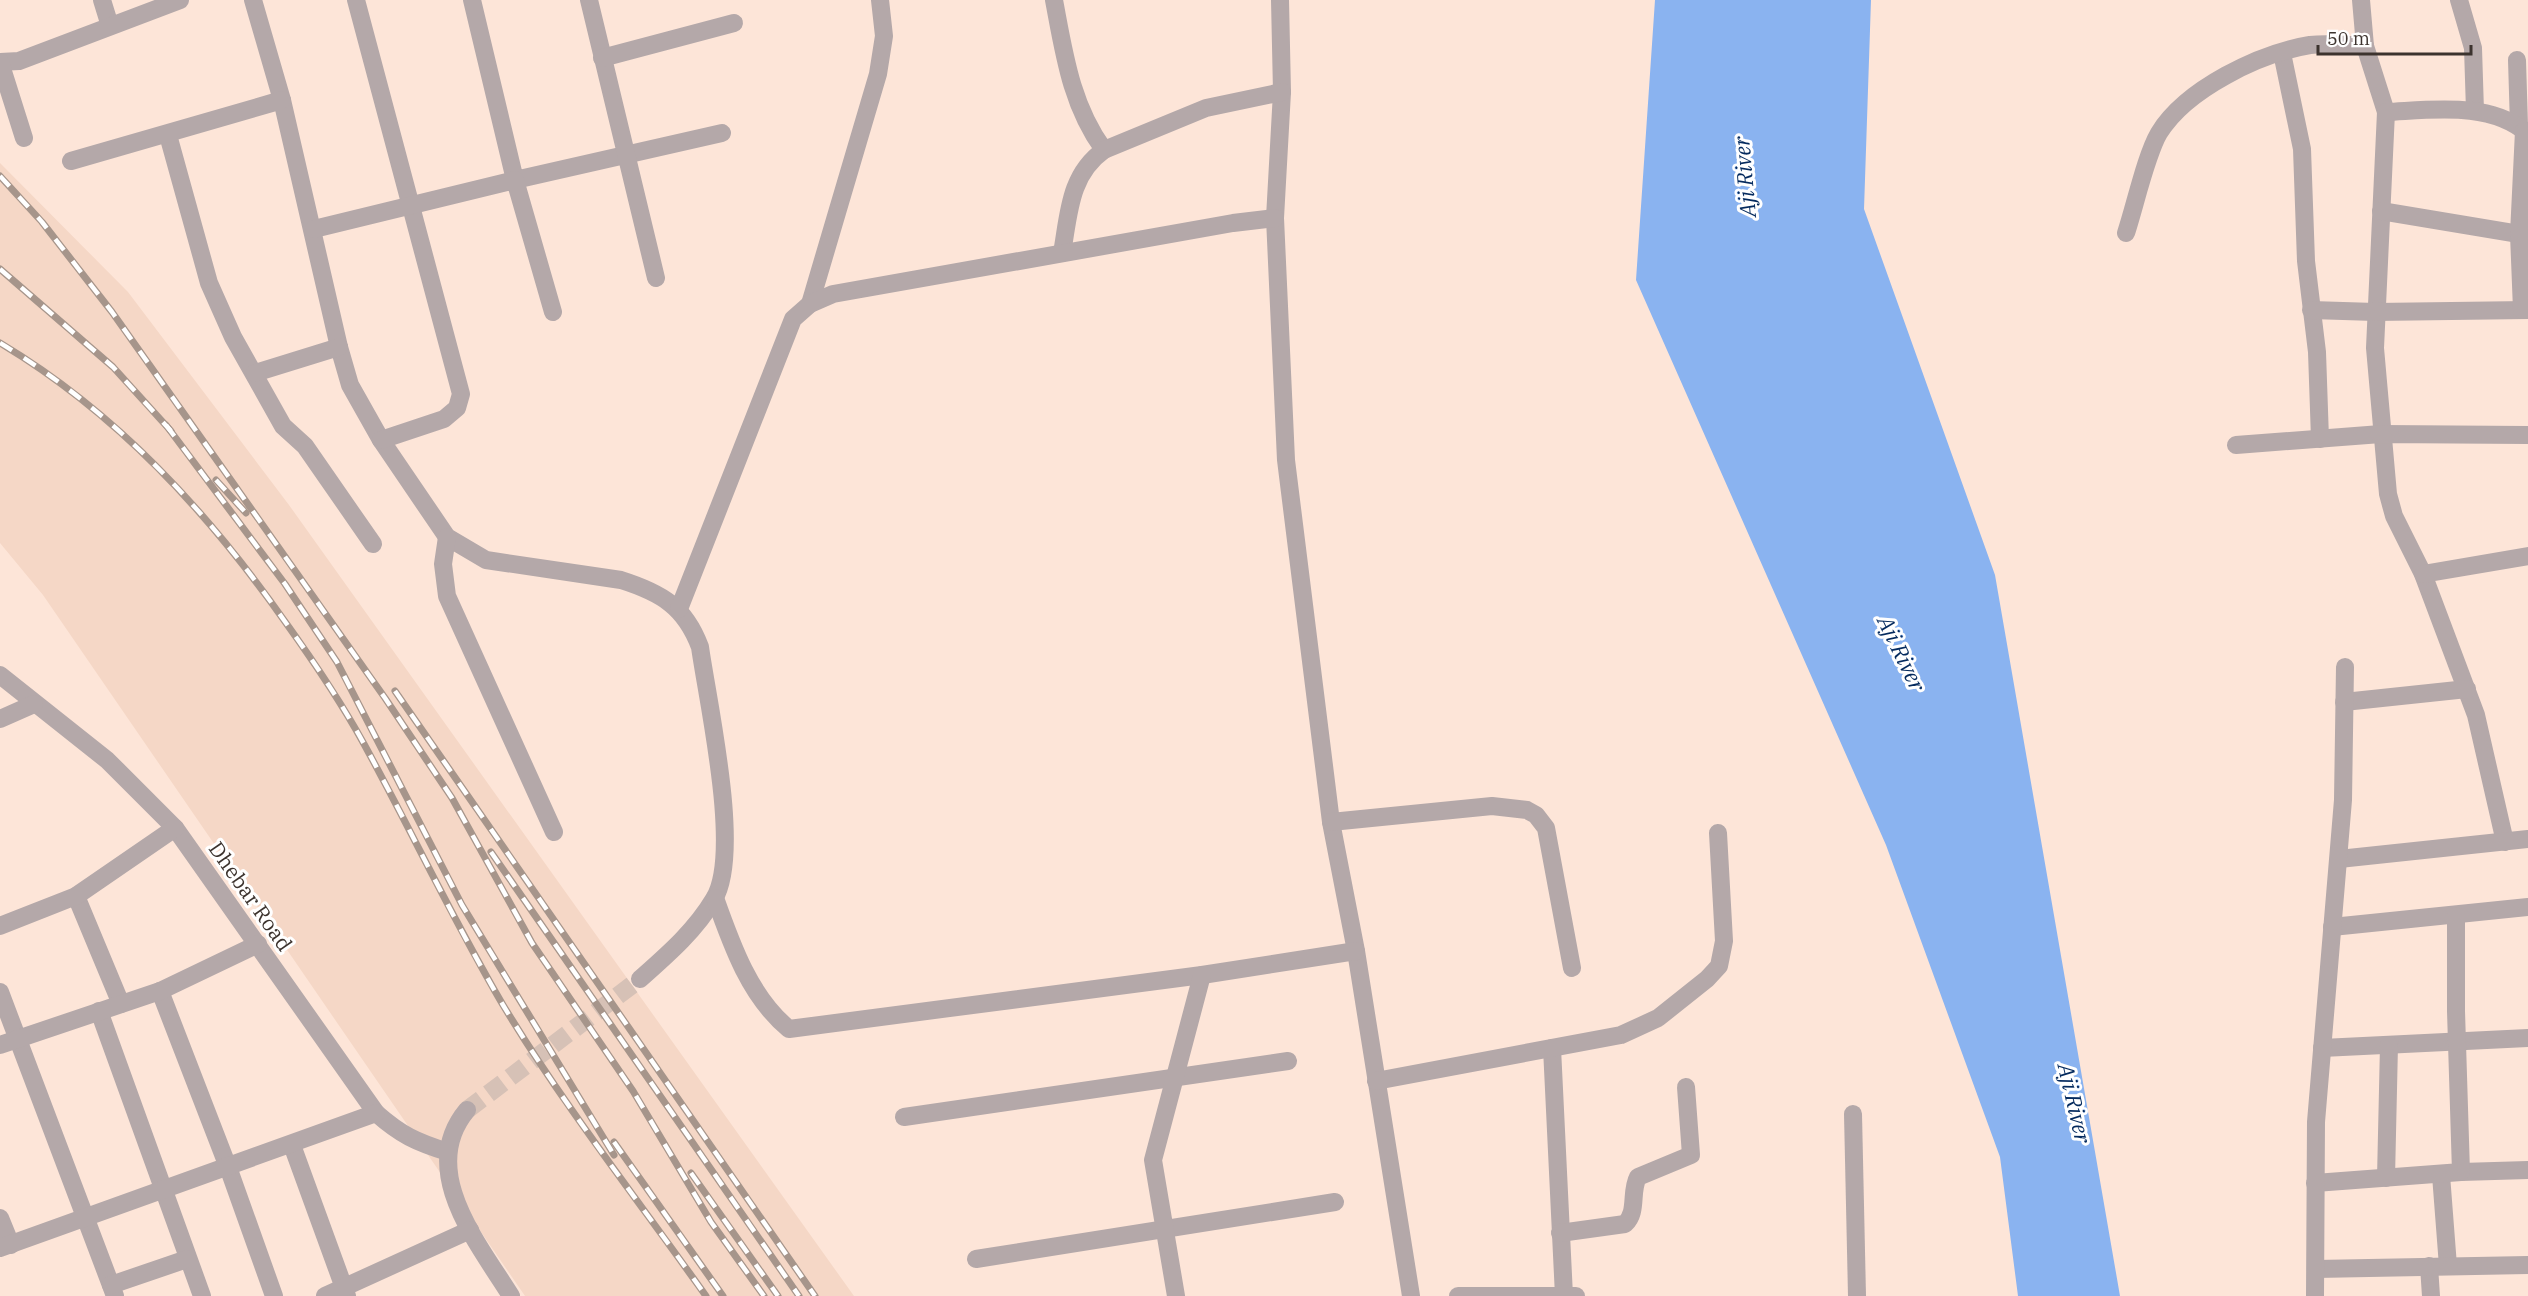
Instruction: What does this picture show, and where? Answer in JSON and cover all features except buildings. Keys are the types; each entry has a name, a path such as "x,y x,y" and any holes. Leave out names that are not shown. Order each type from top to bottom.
{"street":[{"path":"102,0 110,26"},
{"path":"24,138 0,62 19,61 180,0"},
{"path":"253,0 282,100 314,229 339,347 350,385 381,440 447,537 486,560 621,580 641,586 679,609 691,624 700,648 724,810 726,851 723,874 715,898 682,942 640,979"},
{"path":"356,0 461,394 457,408 444,419 381,440"},
{"path":"472,0 515,180 553,312"},
{"path":"589,0 656,278"},
{"path":"810,304 878,74 884,36 880,0"},
{"path":"1054,0 1075,97 1092,134 1104,150"},
{"path":"1280,0 1282,92 1275,218 1286,460 1331,822 1356,951 1411,1296"},
{"path":"2361,0 2365,46 2386,112 2375,348 2381,434 2394,516 2423,574 2467,689 2483,741 2505,842"},
{"path":"2459,0 2473,48 2475,111"},
{"path":"602,58 734,23"},
{"path":"2126,233 2158,135 2173,113 2193,95 2241,68 2308,45 2365,46"},
{"path":"2282,53 2302,149 2306,261 2317,352 2319,439"},
{"path":"2311,310 2375,312 2525,310 2519,234 2524,131 2517,60"},
{"path":"1062,253 1072,192 1078,176 1090,160 1104,150 1206,108 1282,92"},
{"path":"71,161 168,135 282,100"},
{"path":"2386,112 2475,111 2502,118 2524,131"},
{"path":"314,229 722,133"},
{"path":"168,135 209,283 233,337 284,426 305,446 374,544"},
{"path":"2381,211 2519,234"},
{"path":"679,609 793,319 810,304 833,294 1233,223 1275,218"},
{"path":"255,373 339,347"},
{"path":"2235,444 2381,434 2528,435"},
{"path":"447,537 443,564 447,596 554,832"},
{"path":"2423,574 2528,556"},
{"path":"2315,1296 2315,1183 2322,1048 2339,859 2344,667"},
{"name":"Dhebar Road","path":"0,675 34,704 107,759 175,828 376,1113 413,1141 448,1152"},
{"path":"2344,702 2467,689"},
{"path":"0,719 34,704"},
{"path":"1331,822 1492,806 1527,810 1536,815 1546,828 1572,968"},
{"path":"0,926 76,896 175,828"},
{"path":"1376,1081 1621,1035 1658,1018 1707,979 1719,966 1724,941 1718,833"},
{"path":"2339,859 2528,839"},
{"path":"76,896 121,1004"},
{"path":"715,898 734,951 770,1014 789,1029 1202,975 1356,951"},
{"path":"2332,927 2528,908"},
{"path":"2456,916 2461,1172"},
{"path":"0,1045 160,991 258,944"},
{"path":"1176,1296 1153,1160 1202,975"},
{"path":"160,991 228,1167 274,1296"},
{"path":"0,992 113,1291 188,1259"},
{"path":"99,1011 202,1296"},
{"path":"2322,1048 2528,1038"},
{"path":"2386,1178 2389,1045"},
{"path":"1552,1048 1564,1296"},
{"path":"904,1117 1288,1061"},
{"path":"1560,1233 1624,1224 1632,1214 1634,1188 1638,1177 1643,1173 1683,1161 1691,1155 1686,1087"},
{"path":"467,1110 453,1131 448,1152 450,1180 455,1199 470,1230 511,1296"},
{"path":"0,1218 5,1247 86,1215 292,1145 376,1113"},
{"path":"1853,1114 1857,1296"},
{"path":"292,1145 346,1291"},
{"path":"2315,1183 2461,1172 2528,1170"},
{"path":"2442,1175 2448,1266"},
{"path":"976,1260 1335,1202"},
{"path":"325,1296 346,1291 470,1230"},
{"path":"2316,1269 2528,1265"},
{"path":"2429,1266 2431,1296"},
{"path":"1458,1296 1576,1296"}],"shaded area":[{"path":"0,163 128,292 289,505 854,1296 525,1296 43,595 0,543"}],"water":[{"name":"Aji River","path":"1655,0 1871,0 1864,209 1995,575 2120,1296 2018,1296 2000,1157 1886,845 1636,280"}],"tunnel":[{"path":"467,1110 640,979"}],"railway":[{"path":"0,176 42,222 112,312 385,698 452,798 532,943 633,1091 711,1222 764,1296"},
{"path":"0,269 113,367 171,431"},
{"path":"0,343 43,371 121,433 192,504 256,582 317,667 355,728 467,940 526,1043 706,1296"},
{"path":"166,425 285,584 337,662 462,905 614,1155"},
{"path":"216,480 246,513"},
{"path":"395,691 815,1296"},
{"path":"491,852 799,1296"},
{"path":"614,1142 723,1296"},
{"path":"691,1173 778,1296"}]}
